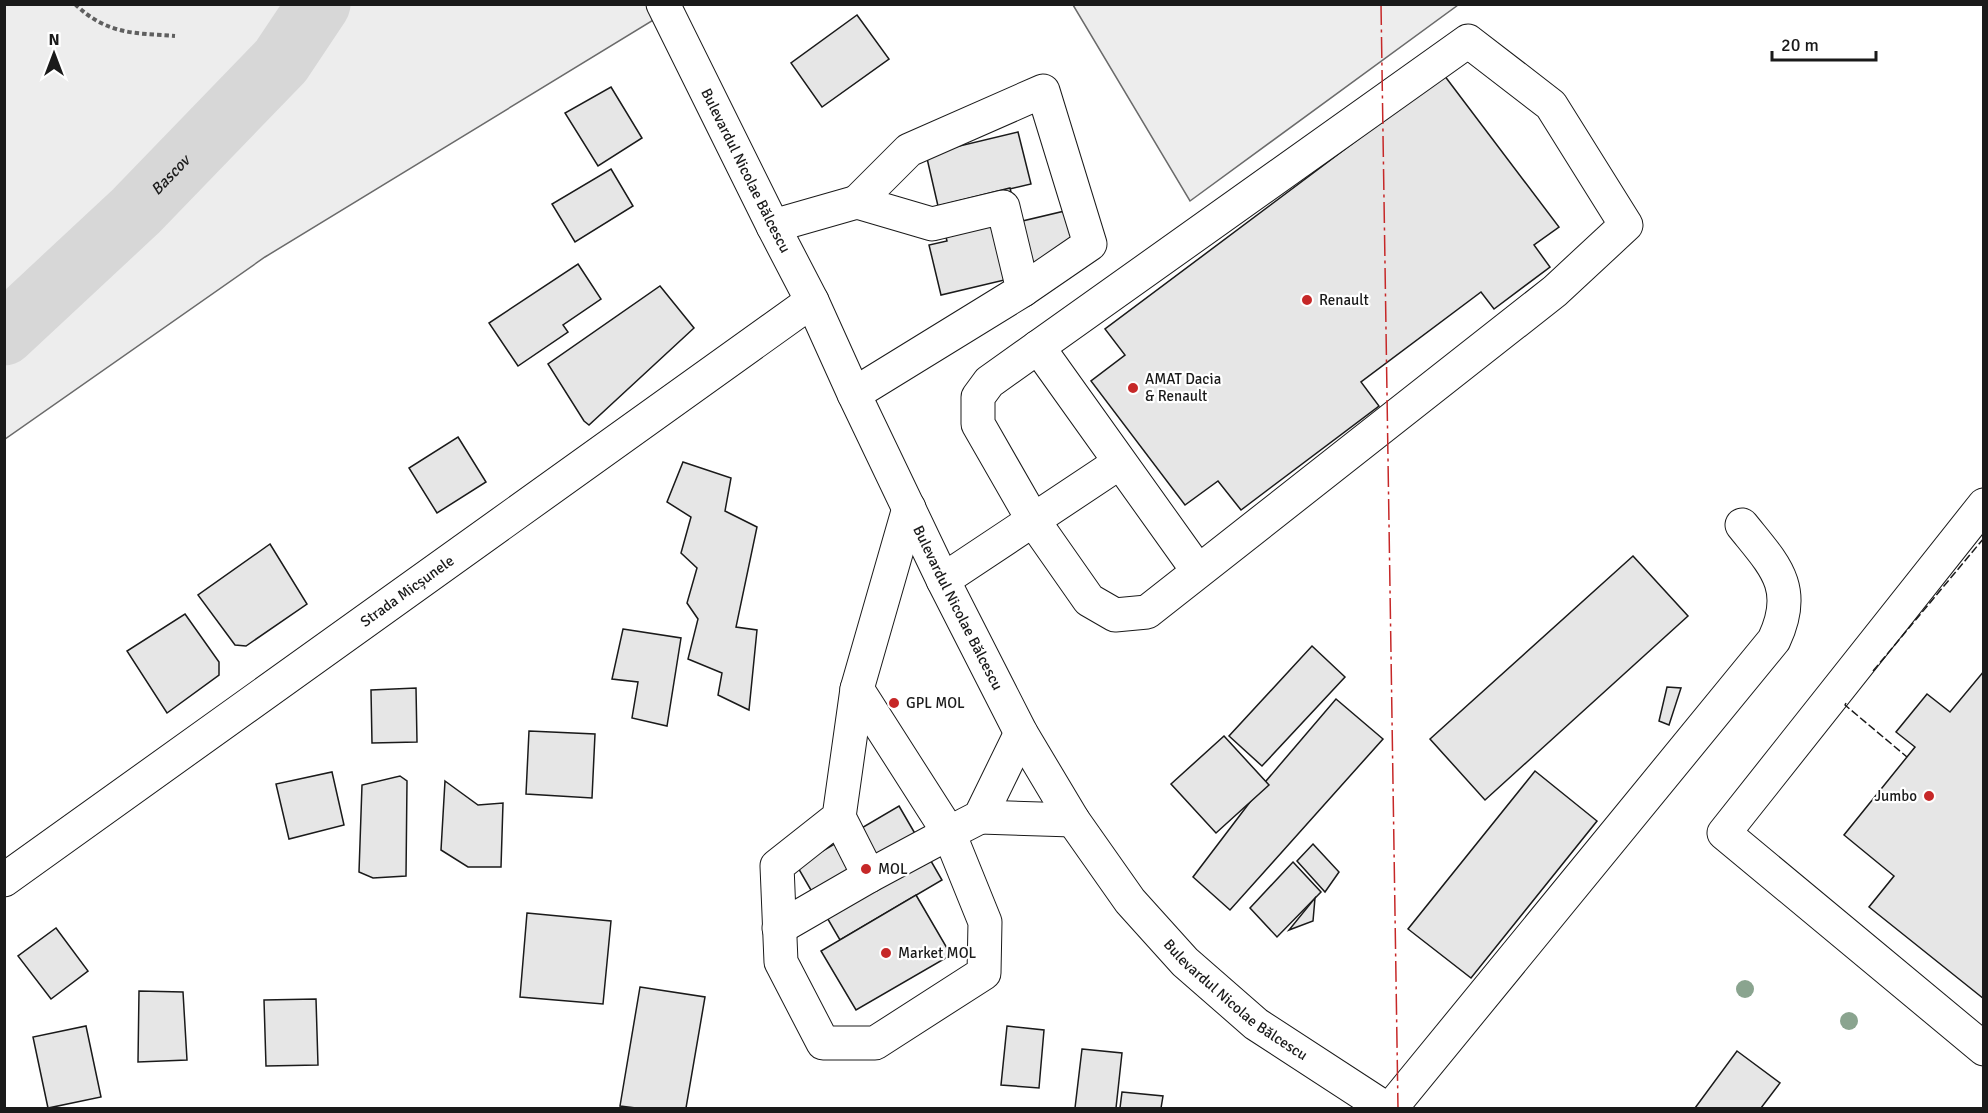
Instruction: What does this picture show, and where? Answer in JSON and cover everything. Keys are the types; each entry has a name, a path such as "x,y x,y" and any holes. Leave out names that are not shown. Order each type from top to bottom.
{"main road":[{"name":"Bulevardul Nicolae Bălcescu","path":"663,4 812,301 943,580 1021,733 1073,820 1130,901 1185,962 1256,1024 1385,1108"},
{"path":"1468,41 1551,105 1626,225 1555,291 1147,612 1115,615 1089,600 1033,520 978,424 978,397 989,382 1468,41"},
{"path":"773,226 857,202 909,150 1043,91 1090,244 1023,290 854,394"},
{"path":"857,202 932,224 1003,207 1023,290"},
{"name":"Strada Micșunele","path":"4,880 812,301"},
{"path":"1038,347 1198,571"},
{"path":"943,580 1119,463"},
{"path":"1983,505 1724,833 1983,1049"},
{"path":"868,876 839,817 857,689 909,508"},
{"path":"1390,1108 1774,640 1781,625 1784,608 1782,582 1777,569 1742,525"},
{"path":"839,817 777,866 781,962 823,1043 875,1043 984,973 985,922 949,833 857,689"},
{"path":"980,817 1021,733"},
{"path":"779,928 868,876 980,817 1073,820"}],"path":[{"path":"75,4 86,15 120,32 176,36"}],"shaded area":[{"path":"5,5 678,5 265,257 5,439"},
{"path":"1073,5 1458,5 1190,201"}],"building":[{"path":"857,15 889,59 822,107 791,63"},
{"name":"Renault","path":"1444,75 1559,227 1534,245 1550,267 1494,309 1481,292 1361,382 1379,406 1241,510 1218,481 1185,505 1091,381 1125,355 1105,329"},
{"path":"611,87 642,138 598,166 565,113"},
{"path":"1018,132 1031,184 938,206 926,154"},
{"path":"611,169 633,206 575,242 552,204"},
{"path":"1010,188 1018,222 1069,210 1081,262 941,295 929,245 947,241 938,206"},
{"path":"578,264 601,299 563,325 568,332 518,366 489,323"},
{"path":"660,286 694,328 589,425 584,421 548,364"},
{"path":"458,437 486,482 437,513 409,468"},
{"path":"683,462 731,478 725,511 757,527 736,627 757,630 749,710 718,695 722,673 688,659 698,619 687,603 697,568 681,553 691,517 667,502"},
{"path":"270,544 307,604 246,646 235,645 198,595"},
{"path":"1633,556 1688,616 1485,800 1430,739"},
{"path":"185,614 219,662 219,675 167,713 127,651"},
{"path":"623,629 681,638 667,726 632,718 638,682 612,679"},
{"path":"1312,646 1345,677 1262,766 1229,736"},
{"name":"Jumbo","path":"1984,671 1984,999 1869,907 1894,876 1844,835 1915,747 1896,732 1927,694 1950,712"},
{"path":"1667,687 1681,688 1669,725 1659,721"},
{"path":"416,688 417,742 372,743 371,690"},
{"path":"1336,699 1383,739 1230,910 1193,877 1266,781"},
{"path":"529,731 595,734 592,798 526,794"},
{"path":"1224,736 1269,785 1216,833 1171,784"},
{"path":"1535,771 1597,821 1471,978 1408,929"},
{"path":"332,772 344,825 289,839 276,784"},
{"path":"400,776 407,781 406,876 373,878 359,872 362,785"},
{"path":"445,781 478,805 503,803 501,867 468,867 441,850"},
{"path":"899,806 942,880 840,940 797,866"},
{"path":"1313,844 1339,872 1325,892 1297,861"},
{"path":"1293,862 1321,892 1277,937 1250,908"},
{"name":"Market MOL","path":"916,895 951,955 856,1010 821,951"},
{"path":"1315,898 1313,921 1289,930"},
{"path":"527,913 611,921 603,1004 520,997"},
{"path":"56,928 88,971 51,999 18,956"},
{"path":"640,987 705,997 686,1108 620,1106"},
{"path":"139,991 183,992 187,1060 138,1062"},
{"path":"316,999 318,1065 266,1066 264,1000"},
{"path":"86,1026 101,1097 48,1108 33,1037"},
{"path":"1007,1026 1044,1030 1039,1088 1001,1085"},
{"path":"1082,1049 1122,1053 1116,1108 1075,1108"},
{"path":"1737,1051 1780,1083 1761,1108 1695,1108"},
{"path":"1122,1092 1163,1096 1161,1108 1120,1108"}],"waterway":[{"name":"Bascov","path":"4,334 136,211 281,61 319,4"}],"fence":[{"path":"1873,671 1984,538"},
{"path":"1846,703 1845,705 1907,757"}],"power":[{"path":"1381,4 1398,1108"}],"place":[{"name":"Renault","path":"1307,300"},
{"name":"AMAT Dacia & Renault","path":"1133,388"},
{"name":"GPL MOL","path":"894,703"},
{"name":"Jumbo","path":"1929,796"},
{"name":"MOL","path":"866,869"},
{"name":"Market MOL","path":"886,953"}]}
